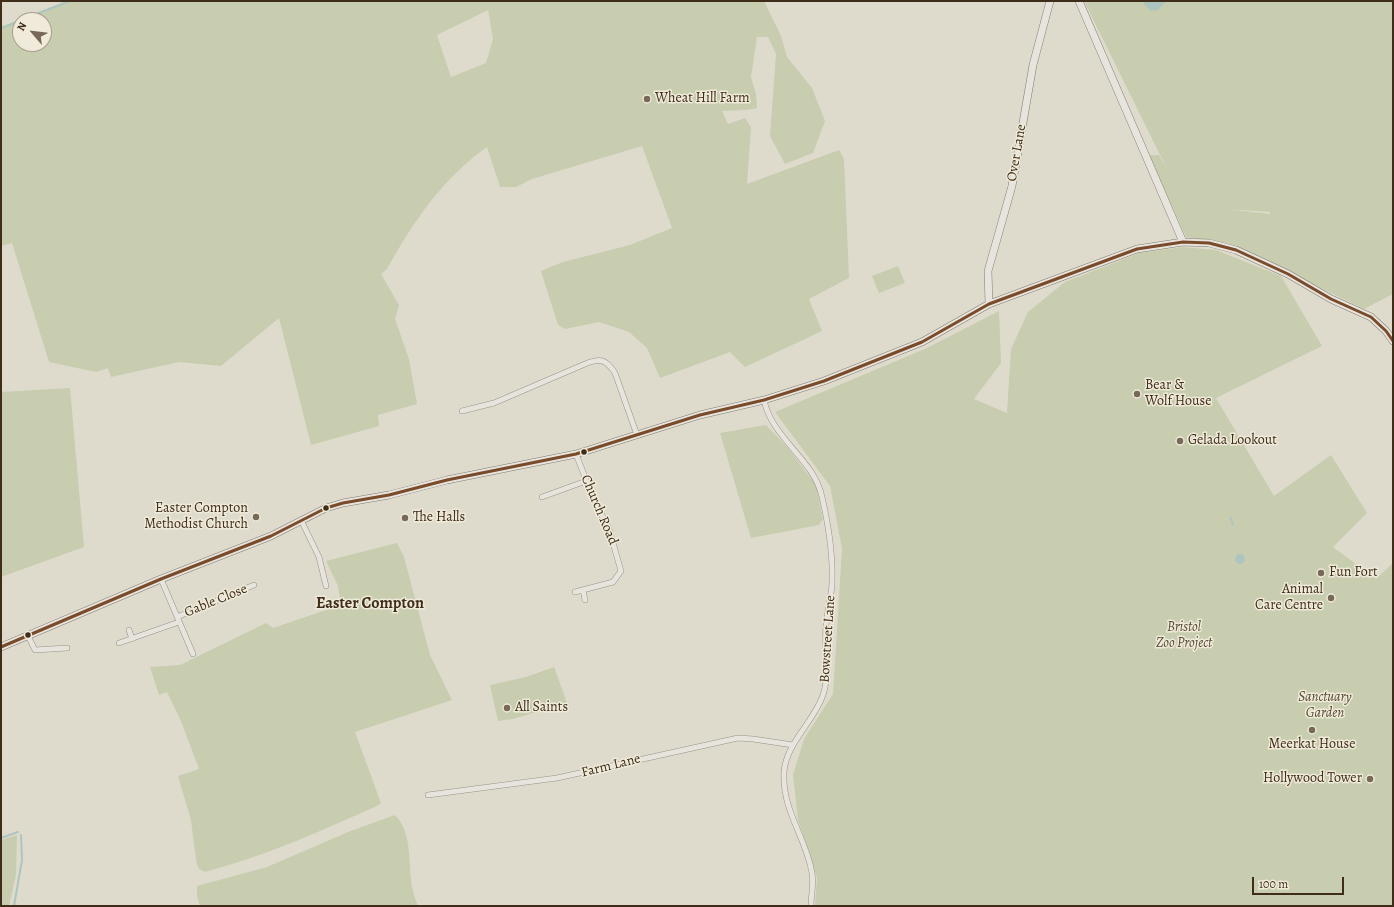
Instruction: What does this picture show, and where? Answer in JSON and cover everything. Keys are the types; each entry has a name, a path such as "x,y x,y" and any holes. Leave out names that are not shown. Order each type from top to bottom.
{"main road":[{"name":"Over Lane","path":"989,304 988,271 1012,186 1033,65 1050,1"},
{"path":"1079,1 1183,242"},
{"path":"1,647 161,579 256,542 326,508 448,480 576,454 700,415 764,400 824,381 922,342 989,304 1137,249 1183,242 1218,245 1254,258 1288,274 1331,299 1370,317 1386,331 1393,340"}],"street":[{"path":"462,411 494,404 590,362 602,360 610,365 615,373 637,435"},
{"name":"Bowstreet Lane","path":"764,400 767,412 782,435 818,482 825,510 832,567 832,582 826,626 826,675 824,693 818,707 793,745 786,765 784,785 790,813 805,850 812,874 811,906"},
{"name":"Church Road","path":"575,592 613,582 621,571 609,529 586,481 576,454"},
{"path":"542,497 586,481"},
{"path":"301,520 319,557 326,586"},
{"path":"161,579 193,654"},
{"name":"Gable Close","path":"119,643 132,639 254,586"},
{"path":"583,590 586,600"},
{"path":"128,630 132,639"},
{"path":"28,636 35,650 67,648"},
{"name":"Farm Lane","path":"428,795 557,778 738,738 753,738 793,745"}],"green space":[{"path":"66,1 764,1 781,36 787,57 812,88 825,121 813,153 785,164 770,136 776,54 768,37 757,37 751,77 756,94 757,108 722,111 728,124 745,118 751,127 747,184 839,150 844,159 849,278 809,299 822,331 745,367 730,352 660,378 647,348 629,332 599,322 565,329 558,325 541,271 563,262 630,245 672,228 642,146 532,179 516,187 500,187 487,147 456,173 430,202 407,234 387,269 381,274 399,305 395,319 409,359 417,404 378,415 379,426 311,445 279,318 221,366 179,362 111,377 108,368 96,372 49,362 12,243 1,246 1,27 12,23 12,52 52,52 52,12 38,12","holes":["488,10 493,39 486,63 451,77 437,35"]},
{"path":"1084,1 1393,1 1393,294 1364,309 1227,243 1186,237 1149,155 1159,155 1168,171","holes":["1226,209 1270,212 1270,214"]},
{"name":"Bristol Zoo Project","path":"1183,247 1216,250 1281,276 1322,346 1216,398 1274,496 1331,455 1367,513 1333,547 1376,579 1393,563 1393,906 815,906 817,878 798,820 793,775 804,739 833,694 842,549 830,486 775,412 927,348 999,311 1001,363 974,399 1007,413 1011,349 1028,312 1065,282 1139,253"},
{"path":"898,266 905,283 879,293 872,276"},
{"path":"70,388 84,547 1,577 1,392"},
{"path":"766,425 788,448 816,485 823,519 819,525 751,538 720,433"},
{"path":"397,543 404,557 430,655 452,700 355,732 381,803 377,806 271,851 205,872 198,868 191,820 178,776 199,769 181,721 167,692 159,695 150,667 180,665 266,623 273,628 341,605 338,586 326,561"},
{"path":"554,667 567,703 513,719 498,721 490,685 526,677"},
{"path":"395,815 405,831 409,851 411,881 418,906 200,906 197,896 197,886 267,867 348,832"},
{"path":"17,835 16,875 9,906 1,906 1,840"}],"water":[{"path":"1144,1 1166,1 1158,10 1151,11 1144,4"},
{"path":"1238,554 1242,554 1244,555 1244,563 1238,564 1235,561 1235,557"}],"waterway":[{"path":"42,12 70,1"},
{"path":"1,28 12,24"},
{"path":"1231,518 1233,525"},
{"path":"1,838 18,832"},
{"path":"14,906 22,860 21,835"}],"transit line":[{"path":"1,647 161,579 271,536 326,508 343,503 389,495 447,480 576,454 700,415 764,400 824,381 922,342 989,304 1137,249 1183,242 1209,243 1236,250 1288,274 1331,299 1371,317 1386,331 1393,341"}],"place":[{"name":"Wheat Hill Farm","path":"647,99"},
{"name":"Bear & Wolf House","path":"1137,394"},
{"name":"Gelada Lookout","path":"1180,441"},
{"name":"Easter Compton Methodist Church","path":"256,517"},
{"name":"The Halls","path":"405,518"},
{"name":"Fun Fort","path":"1321,573"},
{"name":"Animal Care Centre","path":"1331,598"},
{"name":"All Saints","path":"507,708"},
{"name":"Meerkat House","path":"1312,730"},
{"name":"Hollywood Tower","path":"1370,779"}],"district":[{"name":"Easter Compton","path":"370,604"}],"park label":[{"name":"Sanctuary Garden","path":"1325,706"}]}
